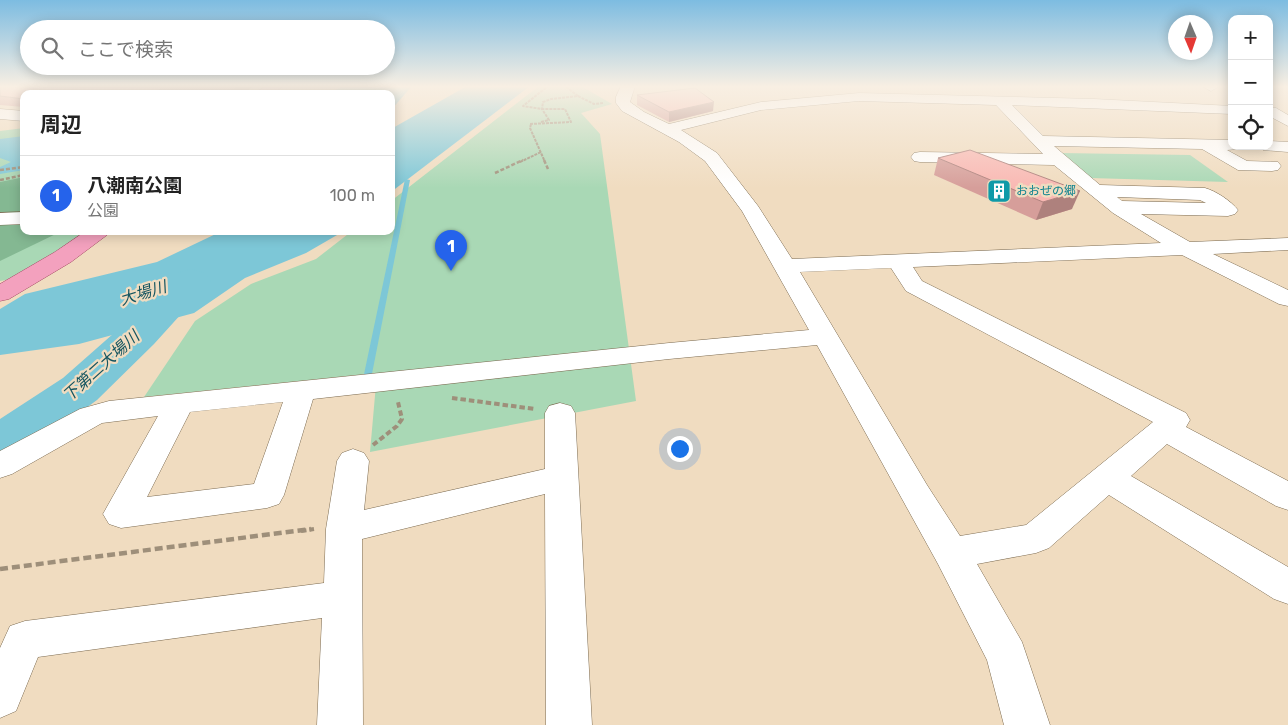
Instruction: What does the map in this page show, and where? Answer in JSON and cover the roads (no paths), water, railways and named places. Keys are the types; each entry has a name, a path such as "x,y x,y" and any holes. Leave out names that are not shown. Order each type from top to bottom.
{"main road":[{"path":"0,294 94,235"}],"street":[{"path":"0,128 20,120"},
{"path":"648,120 667,129 711,157 751,210 785,266 914,494 951,553 1007,656 1027,725"},
{"path":"667,129 705,120"},
{"path":"1018,120 1059,160 1120,208 1187,248 1288,299"},
{"path":"1039,141 1228,145"},
{"path":"1206,145 1244,166 1272,166"},
{"path":"1273,146 1288,146"},
{"path":"920,157 1059,160"},
{"path":"1097,191 1205,194 1228,210 1120,208"},
{"path":"0,219 20,218"},
{"path":"785,266 1288,244"},
{"path":"898,262 914,286 1175,420 1036,538 951,553"},
{"path":"0,466 91,416 109,411 370,384 649,352 792,341 824,336"},
{"path":"179,404 121,514 267,495 301,391"},
{"path":"560,413 569,725"},
{"path":"1164,429 1288,497"},
{"path":"340,725 344,526 353,461"},
{"path":"344,526 562,478"},
{"path":"1107,478 1288,587"},
{"path":"0,696 25,640 343,598"}],"water":[{"path":"407,120 486,120 395,189 395,127"},
{"path":"20,136 20,171 0,174 0,167 11,162 0,158 0,139"},
{"name":"大場川","path":"214,235 337,235 306,253 245,278 194,313 79,344 0,355 0,309 25,294 157,262"}],"waterway":[{"path":"367,379 407,180"},
{"name":"下第二大場川","path":"0,444 80,389 138,335 191,281"}],"place":[{"name":"おおぜの郷","path":"999,191"},
{"name":"八潮南公園","path":"451,271"}]}
